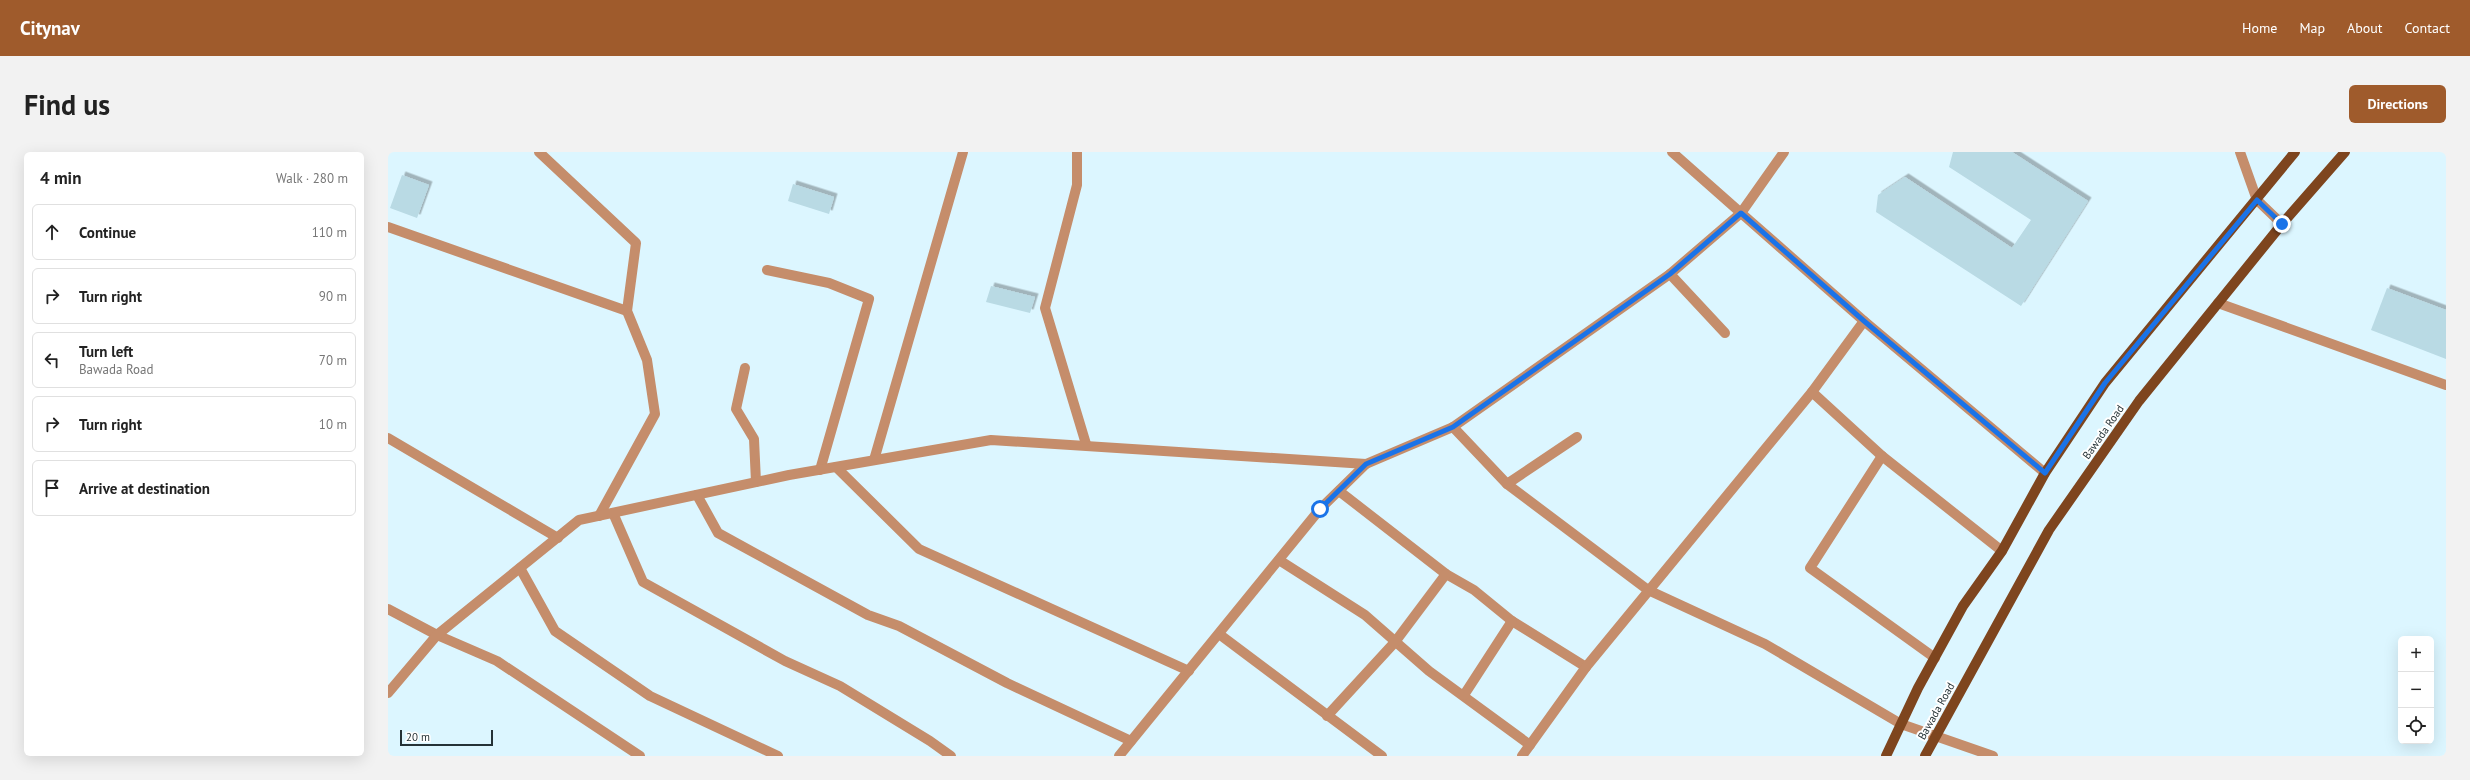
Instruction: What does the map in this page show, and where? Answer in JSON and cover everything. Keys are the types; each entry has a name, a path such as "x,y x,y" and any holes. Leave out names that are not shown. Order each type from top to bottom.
{"main road":[{"path":"1886,756 1901,724 1963,606 2002,551 2045,473 2105,383 2295,152"},
{"name":"Bawada Road","path":"1925,756 2049,530 2138,401 2282,224 2345,152"}],"street":[{"path":"539,152 636,243 627,311 647,360 656,414 599,516"},
{"path":"874,460 963,152"},
{"path":"1077,152 1076,185 1045,308 1086,444"},
{"path":"1672,152 1864,321 2045,473"},
{"path":"1119,756 1320,509 1366,464 1453,427 1670,274 1741,213 1784,152"},
{"path":"2240,152 2257,200 2282,224"},
{"path":"388,227 627,311"},
{"path":"768,270 829,283 869,299 820,470"},
{"path":"1670,274 1725,334"},
{"path":"2218,303 2446,385"},
{"path":"1522,756 1586,667 1812,392 1864,321"},
{"path":"744,368 736,409 754,439 756,482"},
{"path":"1812,392 1882,456 2002,551"},
{"path":"1453,427 1507,484 1648,590 1765,644 1901,724 1993,756"},
{"path":"1507,484 1577,437"},
{"path":"388,438 558,538"},
{"path":"388,693 437,635 579,520 756,482 992,440 1086,444 1366,464"},
{"path":"1882,456 1810,568 1935,658"},
{"path":"836,467 919,549 1188,671"},
{"path":"1339,491 1446,574 1474,590 1512,621 1586,667"},
{"path":"697,495 718,533 868,615 899,626 1007,683 1131,741"},
{"path":"613,513 643,582 785,661 840,686 930,741 950,756"},
{"path":"1279,560 1366,615 1429,671 1530,745"},
{"path":"520,568 555,631 650,696 778,756"},
{"path":"1327,716 1395,642 1446,574"},
{"path":"388,609 437,635 497,661 640,756"},
{"path":"1464,696 1512,621"},
{"path":"1219,634 1382,756"}],"building":[{"path":"1953,152 2012,152 2088,201 2021,306 1876,212 1878,195 1905,177 2012,248 2031,220 1949,167"},
{"path":"402,175 429,185 417,218 390,208"},
{"path":"793,184 834,197 829,214 788,201"},
{"path":"991,286 1035,297 1030,313 986,302"},
{"path":"2387,288 2446,310 2446,359 2371,330"}],"route":[{"path":"1320,509 1366,464 1453,427 1670,274 1741,213 1864,321 2045,473 2105,383 2257,200 2282,224"}]}
